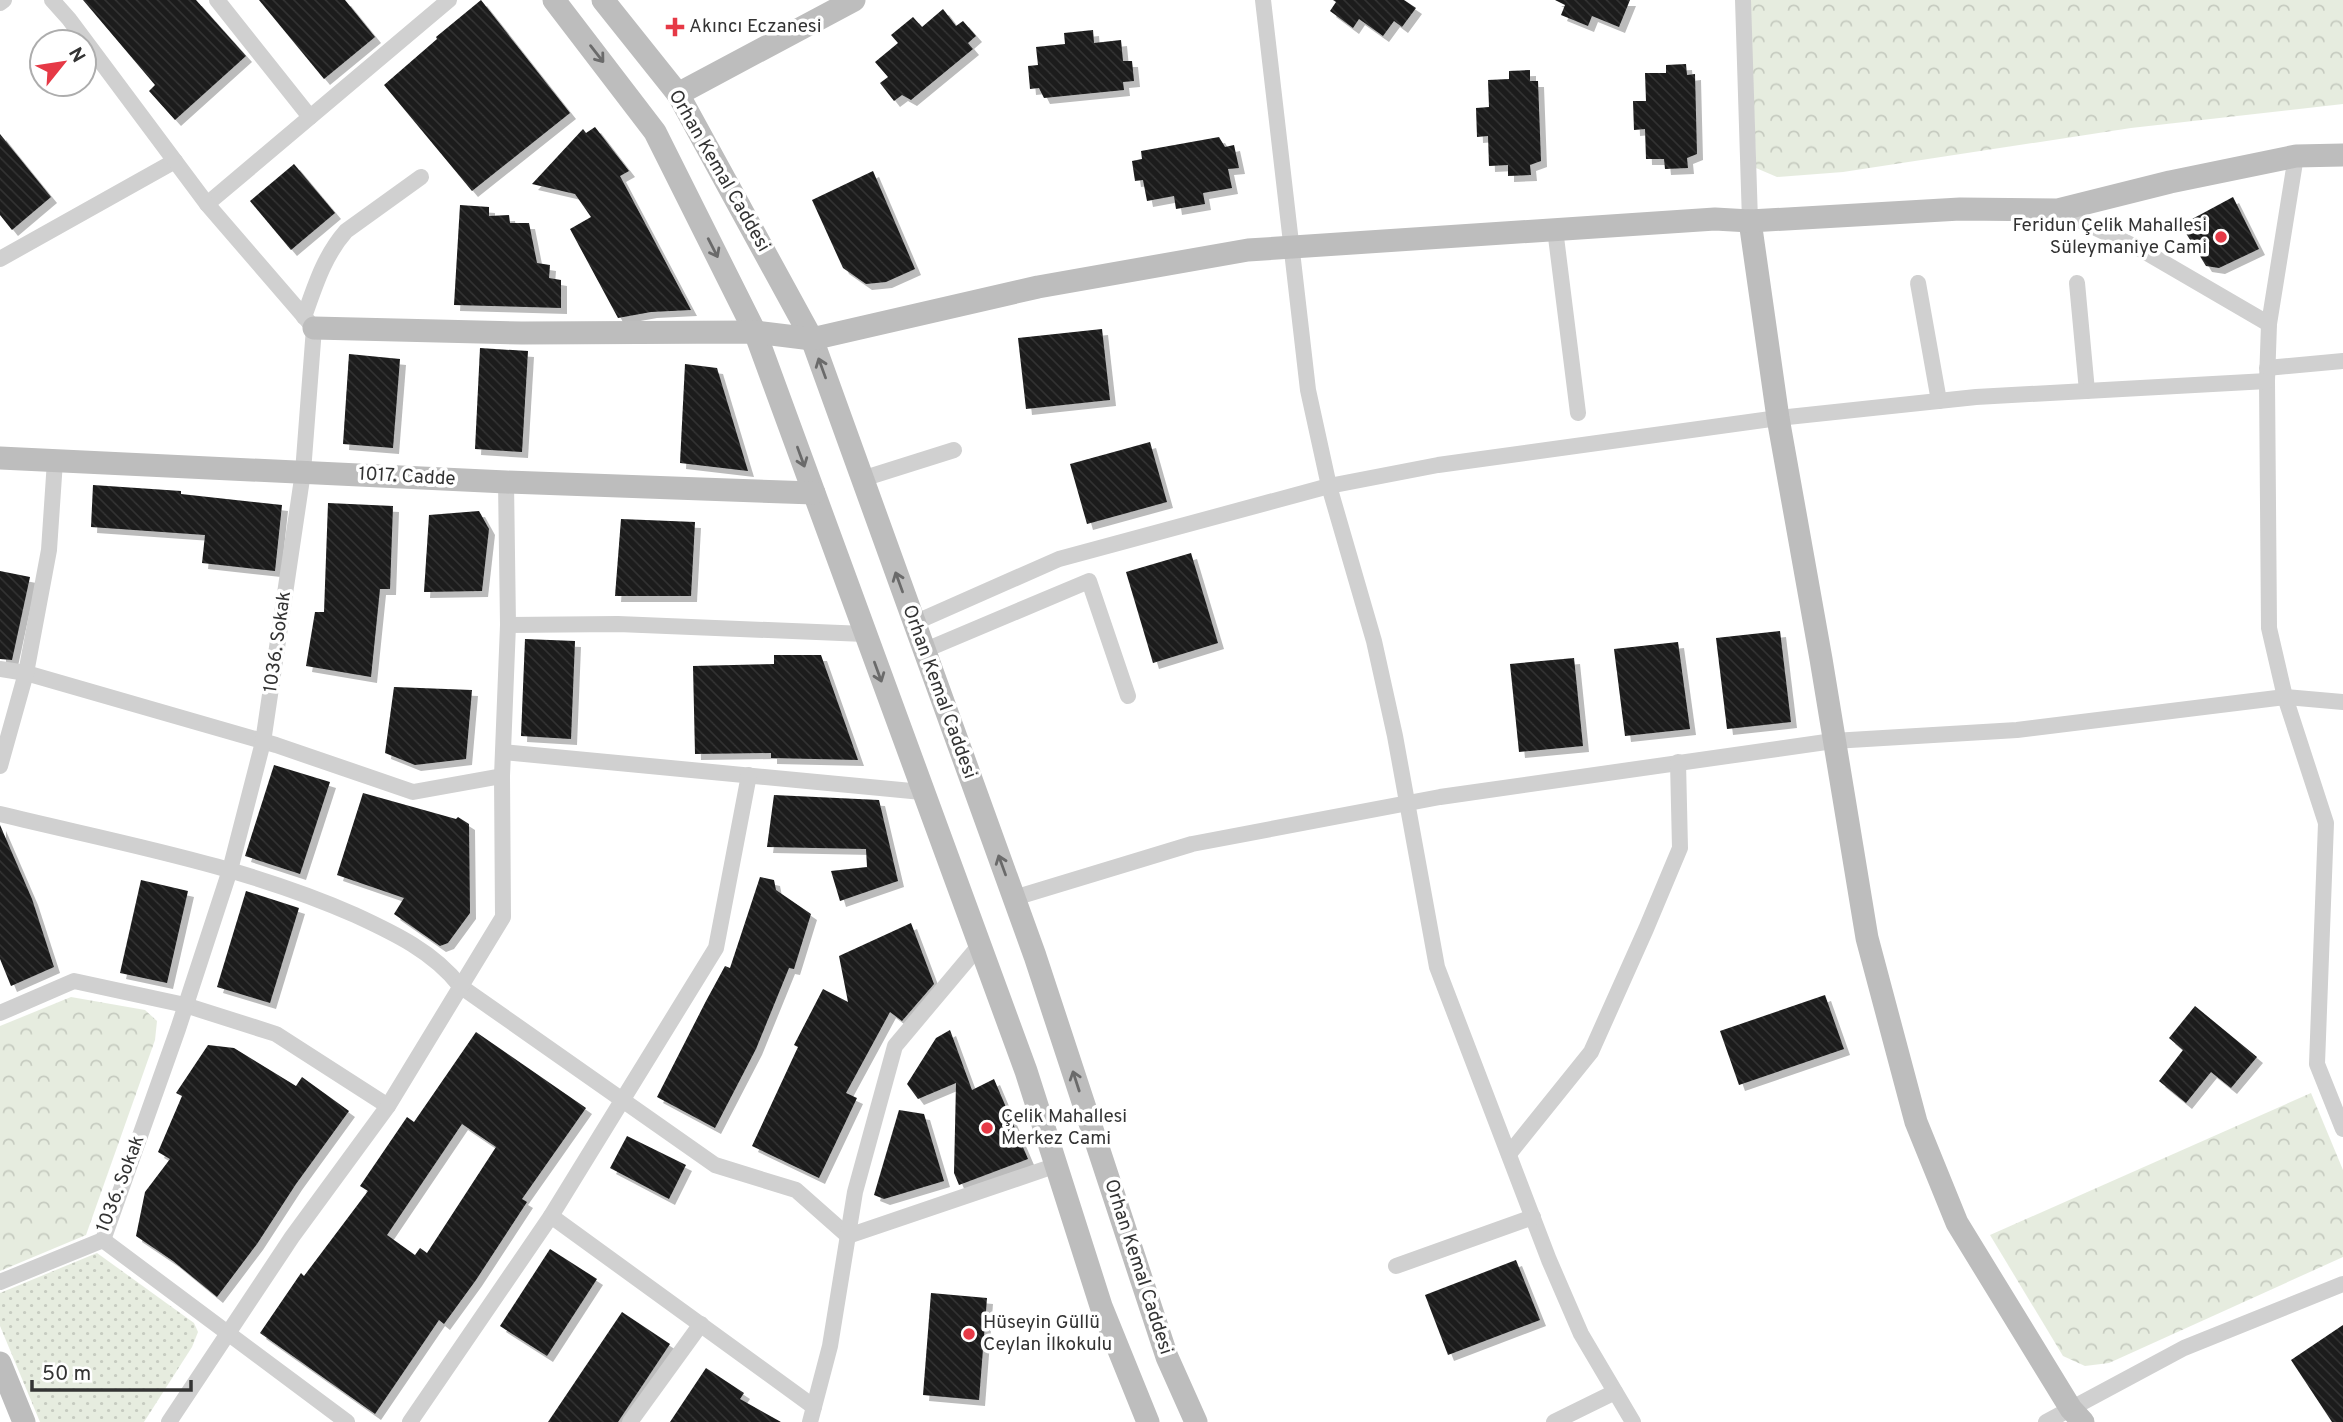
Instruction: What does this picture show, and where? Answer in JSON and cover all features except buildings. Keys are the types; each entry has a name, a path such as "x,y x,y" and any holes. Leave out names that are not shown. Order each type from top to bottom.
{"street":[{"path":"0,4 4,0"},
{"path":"52,0 207,204 309,322 522,333 755,332 812,339 1038,287 1248,250 1716,219 1750,221 1960,209 2058,210 2170,182 2297,156 2343,155"},
{"path":"217,0 310,117"},
{"path":"207,204 449,0"},
{"name":"Orhan Kemal Caddesi","path":"554,0 655,132 755,332 1026,1071 1101,1306 1148,1422"},
{"name":"Orhan Kemal Caddesi","path":"603,0 678,94 812,339 1014,898 1167,1357 1196,1422"},
{"path":"678,94 854,0"},
{"path":"1263,0 1308,390 1329,486 1374,640 1395,736 1437,967 1581,1334 1633,1422"},
{"path":"1743,0 1750,221 1778,418 1867,937 1916,1122 1957,1223 2077,1415"},
{"path":"2297,156 2269,324 2269,628 2285,697 2326,823 2317,1064 2343,1129"},
{"path":"0,259 175,161"},
{"name":"1036. Sokak","path":"0,1282 103,1240 186,1005 230,870 263,742 303,472 309,322 317,281 336,242 346,232 421,177"},
{"path":"2058,210 2142,250 2269,324"},
{"path":"1555,229 1578,413"},
{"path":"1918,283 1938,401"},
{"path":"2077,283 2087,391"},
{"path":"914,623 1059,559 1329,486 1438,466 1778,418 1938,401 2267,375 2343,362"},
{"path":"862,479 954,450"},
{"name":"1017. Cadde","path":"0,458 814,494"},
{"path":"0,765 26,673 49,550 55,461"},
{"path":"169,1422 292,1237 387,1106 503,917 502,776 508,625 506,482"},
{"path":"923,650 1089,581 1128,696"},
{"path":"508,625 618,624 865,634"},
{"path":"0,670 26,673 263,742 413,792 502,776"},
{"path":"1014,898 1192,844 1406,803 1678,762 1833,741 2017,730 2285,697 2343,702"},
{"path":"503,752 922,792"},
{"path":"1509,1154 1591,1052 1646,929 1680,848 1678,762"},
{"path":"410,1422 551,1216 716,948 749,775"},
{"path":"0,814 230,870 307,894 400,936 448,971 460,986 715,1165 796,1191 848,1236"},
{"path":"2326,823 2343,825"},
{"path":"551,1216 701,1324 812,1414 830,1346 855,1192 895,1046 979,946"},
{"path":"0,1013 74,981 186,1005 276,1034 387,1106"},
{"path":"848,1236 1056,1165"},
{"path":"1396,1266 1533,1217"},
{"path":"103,1240 347,1422"},
{"path":"2046,1422 2077,1415 2184,1348 2343,1284"},
{"path":"630,1422 701,1324"},
{"path":"0,1363 24,1422"},
{"path":"1554,1422 1615,1392"}],"green space":[{"path":"1750,0 2343,0 2343,104 2131,128 1843,172 1777,177 1756,168"},
{"path":"71,997 145,1010 157,1021 155,1040 86,1235 0,1271 0,1026"},
{"path":"2311,1093 2343,1170 2343,1257 2109,1363 2085,1366 2063,1356 1990,1235"},
{"path":"97,1253 194,1323 198,1332 192,1347 144,1422 40,1422 0,1326 0,1293"}],"place":[{"name":"Akıncı Eczanesi","path":"675,27"},
{"name":"Feridun Çelik Mahallesi Süleymaniye Cami","path":"2221,237"},
{"name":"Çelik Mahallesi Merkez Cami","path":"987,1128"},
{"name":"Hüseyin Güllü Ceylan İlkokulu","path":"969,1334"}]}
